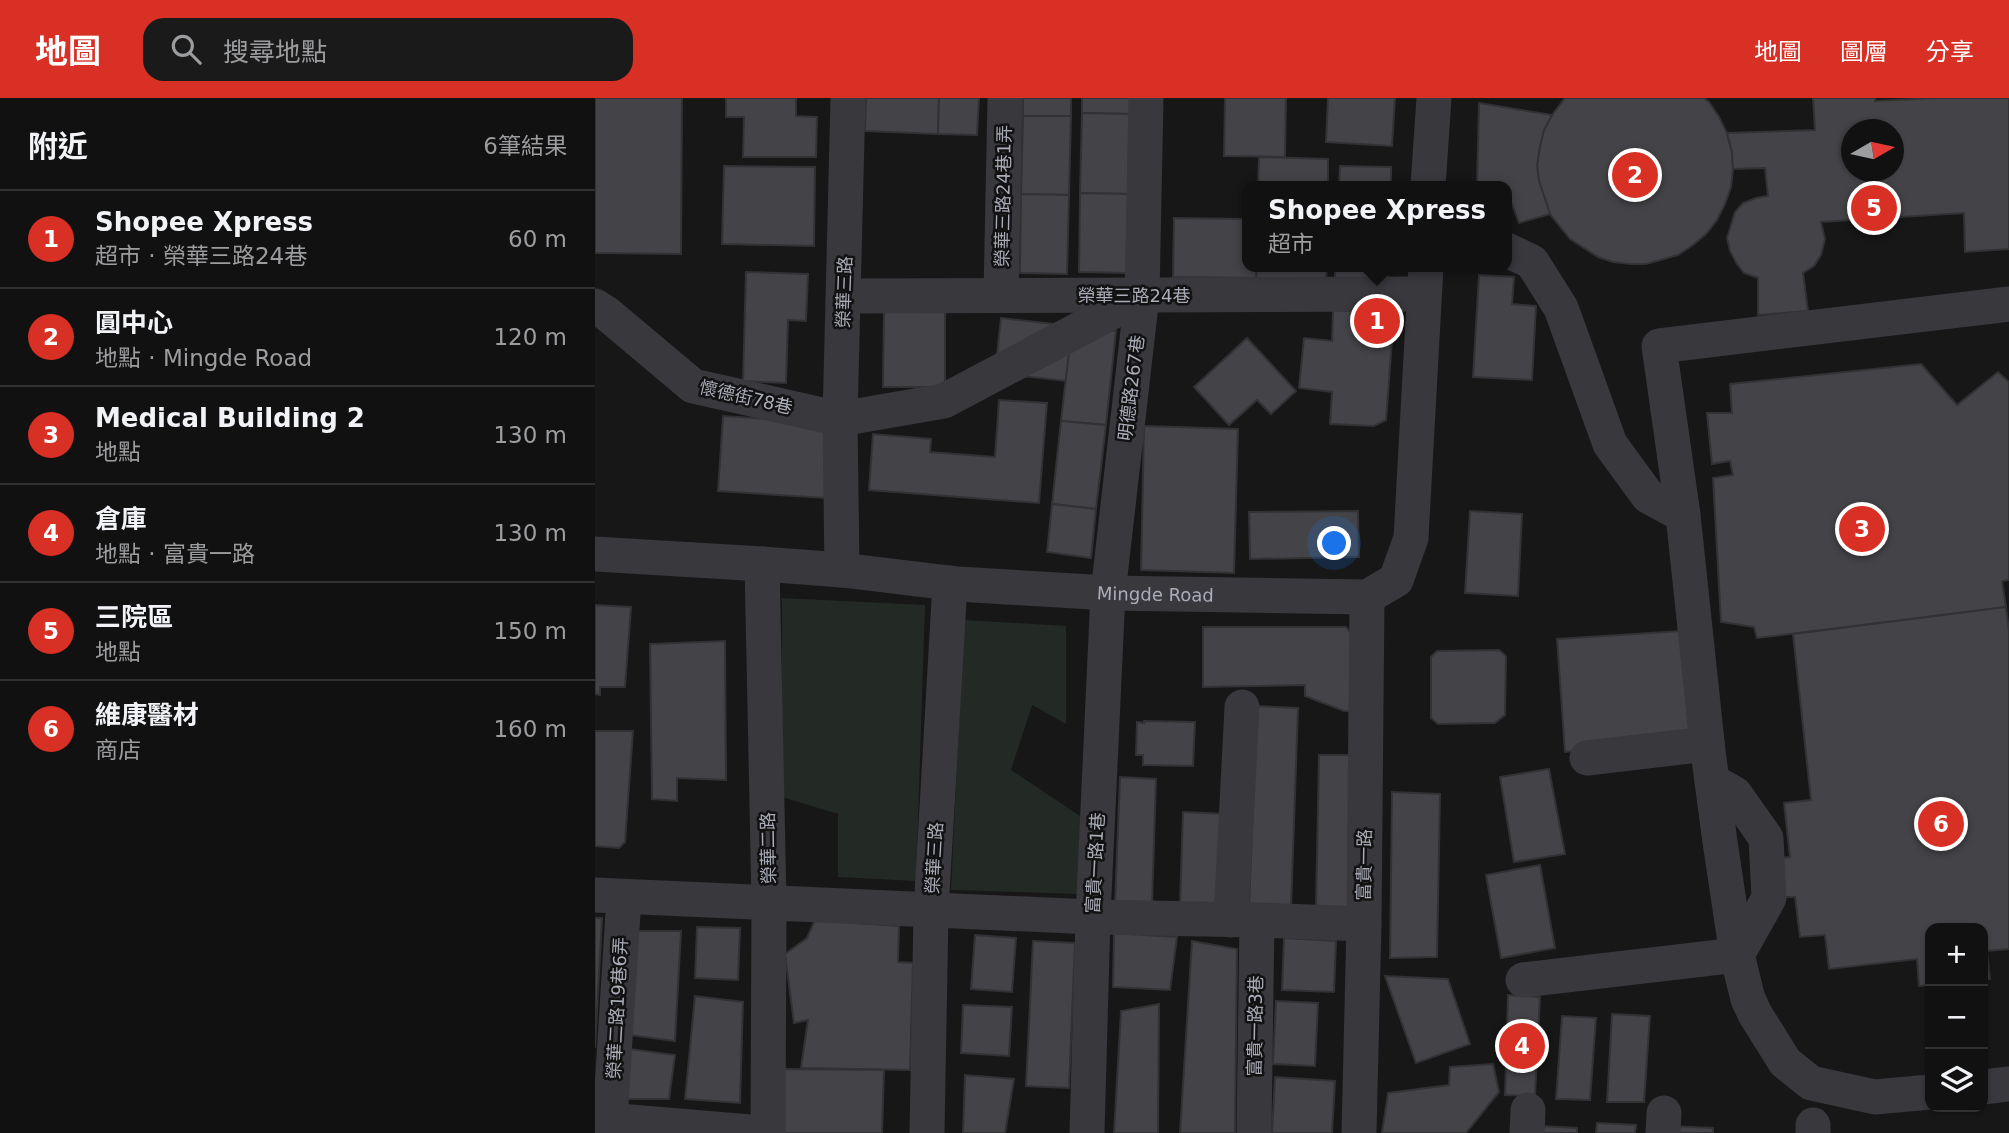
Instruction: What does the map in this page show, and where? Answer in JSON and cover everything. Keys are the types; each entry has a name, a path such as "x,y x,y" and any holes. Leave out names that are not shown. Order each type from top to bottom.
{"street":[{"name":"榮華三路","path":"842,570 840,419 848,98"},
{"name":"榮華三路24巷1弄","path":"1001,295 1005,98"},
{"name":"明德路267巷","path":"1108,593 1142,296 1146,98"},
{"path":"1428,181 1434,98"},
{"path":"1512,252 1532,262 1560,308 1610,444 1648,496 1683,515"},
{"name":"榮華三路24巷","path":"844,296 1142,296 1425,280"},
{"path":"1367,597 1397,580 1411,538 1425,280"},
{"path":"840,419 944,401 1142,296"},
{"path":"1925,1092 1875,1097 1811,1083 1785,1062 1748,999 1737,955 1707,744 1683,515 1660,346 2009,304"},
{"name":"懷德街78巷","path":"595,306 693,386 840,419"},
{"name":"Mingde Road","path":"595,554 842,570 950,583 1108,593 1367,597"},
{"name":"榮華二路","path":"762,564 769,903 766,1133"},
{"name":"榮華三路","path":"927,1133 932,911 950,583"},
{"name":"富貴一路1巷","path":"1087,1133 1093,917 1108,593"},
{"name":"富貴一路","path":"1359,1133 1367,597"},
{"name":"富貴一路3巷","path":"1242,708 1244,920 1254,1133"},
{"path":"1587,758 1707,744"},
{"path":"1712,781 1735,794 1766,838 1769,898 1737,955"},
{"path":"609,896 1093,917 1364,923"},
{"name":"榮華二路19巷6弄","path":"603,1119 609,896"},
{"path":"1523,980 1737,955"},
{"path":"1988,1086 2009,1084"},
{"path":"603,1119 766,1133"}],"shaded area":[{"path":"782,598 925,605 916,881 838,877 838,814 782,797"},
{"path":"964,620 1066,626 1066,724 1032,705 1011,770 1083,818 1080,894 951,890"}],"building":[{"path":"595,98 682,98 681,254 595,253"},
{"path":"726,98 796,98 796,116 817,117 816,157 743,157 744,117 726,117"},
{"path":"866,98 939,98 938,134 865,131"},
{"path":"939,98 979,98 977,135 938,134"},
{"path":"1023,98 1071,98 1071,116 1023,116"},
{"path":"1082,98 1130,98 1130,114 1082,113"},
{"path":"1225,98 1286,98 1285,157 1224,156"},
{"path":"1328,98 1395,98 1392,146 1326,142"},
{"path":"1565,98 1704,98 1709,102 1727,133 1733,169 1725,204 1706,234 1678,255 1646,264 1613,262 1598,257 1570,239 1550,214 1539,181 1537,165 1544,130"},
{"path":"1813,98 1875,98 1875,101 2009,98 2009,249 1965,252 1964,213 1821,222 1825,239 1821,255 1814,266 1803,273 1808,311 1758,315 1758,278 1744,273 1737,264 1727,238 1735,212 1743,203 1768,196 1765,168 1733,169 1727,133 1815,130"},
{"path":"1479,103 1552,115 1544,130 1537,165 1539,181 1550,214 1519,223 1512,204 1512,181 1477,181"},
{"path":"1082,113 1130,114 1128,194 1080,193"},
{"path":"1023,116 1071,116 1069,195 1021,194"},
{"path":"1259,157 1328,159 1328,181 1258,181"},
{"path":"724,166 815,167 814,246 722,244"},
{"path":"1340,166 1391,167 1391,181 1339,181"},
{"path":"1080,193 1128,194 1127,273 1079,272"},
{"path":"1021,194 1069,195 1067,274 1020,273"},
{"path":"1174,218 1242,219 1242,272 1257,272 1256,278 1173,277"},
{"path":"746,272 808,274 806,321 788,320 786,383 743,381"},
{"path":"1257,272 1327,272 1326,280 1256,278"},
{"path":"1335,272 1388,272 1387,280 1335,278"},
{"path":"1479,275 1514,277 1512,304 1536,306 1532,380 1473,377"},
{"path":"884,304 945,304 945,387 883,387"},
{"path":"1333,310 1394,314 1386,420 1374,426 1330,424 1332,392 1299,388 1304,338 1332,341"},
{"path":"1001,318 1072,326 1066,381 995,373"},
{"path":"1072,326 1116,331 1106,425 1061,421"},
{"path":"1247,338 1296,391 1271,414 1257,400 1229,425 1194,387"},
{"path":"1921,364 1957,405 1998,372 2009,382 2009,580 2002,581 2006,607 1757,638 1754,627 1721,622 1713,478 1733,475 1730,461 1712,464 1707,413 1732,413 1730,384"},
{"path":"999,400 1047,403 1039,503 869,490 873,434 931,439 930,452 995,457"},
{"path":"723,416 829,423 825,498 718,491"},
{"path":"1061,421 1106,425 1096,509 1052,504"},
{"path":"1144,426 1238,429 1234,573 1141,570"},
{"path":"1052,504 1096,509 1091,558 1047,552"},
{"path":"1358,511 1359,557 1250,559 1249,512"},
{"path":"1470,511 1522,514 1518,596 1465,593"},
{"path":"595,605 631,607 625,687 600,687 600,695 595,694"},
{"path":"2006,607 2009,631 2009,949 1988,951 1988,923 1925,923 1925,985 1919,986 1917,959 1829,969 1825,935 1800,937 1795,897 1785,897 1781,858 1790,857 1784,803 1811,800 1793,634"},
{"path":"1203,627 1346,627 1356,639 1357,712 1344,711 1305,696 1305,685 1203,687"},
{"path":"1680,631 1690,740 1565,752 1557,639"},
{"path":"725,641 726,780 677,778 677,801 652,799 650,644"},
{"path":"1499,650 1506,656 1505,715 1495,723 1438,724 1431,718 1431,657 1437,651"},
{"path":"1257,706 1298,708 1291,909 1249,907"},
{"path":"1137,722 1195,722 1193,766 1143,765 1143,755 1136,755"},
{"path":"595,731 633,731 625,842 619,848 595,846"},
{"path":"1319,755 1354,755 1351,909 1316,908"},
{"path":"1549,769 1565,854 1514,862 1500,777"},
{"path":"1120,777 1156,779 1152,905 1115,904"},
{"path":"1392,792 1440,794 1437,957 1390,958"},
{"path":"1183,812 1225,814 1221,906 1180,905"},
{"path":"1540,865 1555,948 1501,958 1486,875"},
{"path":"595,918 602,918 595,1048"},
{"path":"815,920 899,926 898,962 913,963 910,1070 801,1068 808,1020 794,1023 785,954 807,938"},
{"path":"697,927 740,928 738,980 695,978"},
{"path":"635,931 681,931 675,1041 630,1035"},
{"path":"1114,933 1177,937 1170,990 1113,987"},
{"path":"975,935 1016,938 1012,992 971,989"},
{"path":"1284,938 1336,941 1334,992 1282,990"},
{"path":"1033,941 1075,943 1069,1088 1026,1086"},
{"path":"1192,941 1237,949 1235,1133 1180,1133"},
{"path":"1385,976 1448,979 1470,1044 1416,1063"},
{"path":"1508,995 1540,997 1535,1096 1505,1095"},
{"path":"695,996 743,1002 740,1103 685,1099"},
{"path":"1276,1001 1318,1003 1315,1066 1273,1064"},
{"path":"1159,1004 1158,1133 1114,1133 1121,1011"},
{"path":"963,1005 1012,1007 1009,1056 961,1053"},
{"path":"1612,1014 1650,1016 1644,1102 1607,1102"},
{"path":"1562,1016 1596,1018 1590,1100 1556,1099"},
{"path":"630,1049 675,1055 669,1099 627,1099"},
{"path":"1493,1064 1499,1092 1466,1133 1382,1133 1388,1093 1449,1085 1450,1067"},
{"path":"782,1069 884,1070 882,1133 781,1133"},
{"path":"965,1075 1014,1079 1005,1133 963,1133"},
{"path":"1275,1077 1335,1081 1332,1133 1272,1133"},
{"path":"1597,1123 1636,1125 1635,1133 1596,1133"},
{"path":"1541,1126 1577,1128 1577,1133 1541,1133"},
{"path":"1670,1126 1713,1128 1713,1133 1670,1133"}],"place":[{"name":"圓中心","path":"1635,175"},
{"name":"三院區","path":"1874,208"},
{"name":"Shopee Xpress","path":"1377,321"},
{"name":"Medical Building 2","path":"1862,529"},
{"name":"維康醫材","path":"1941,824"},
{"name":"倉庫","path":"1522,1046"}]}
